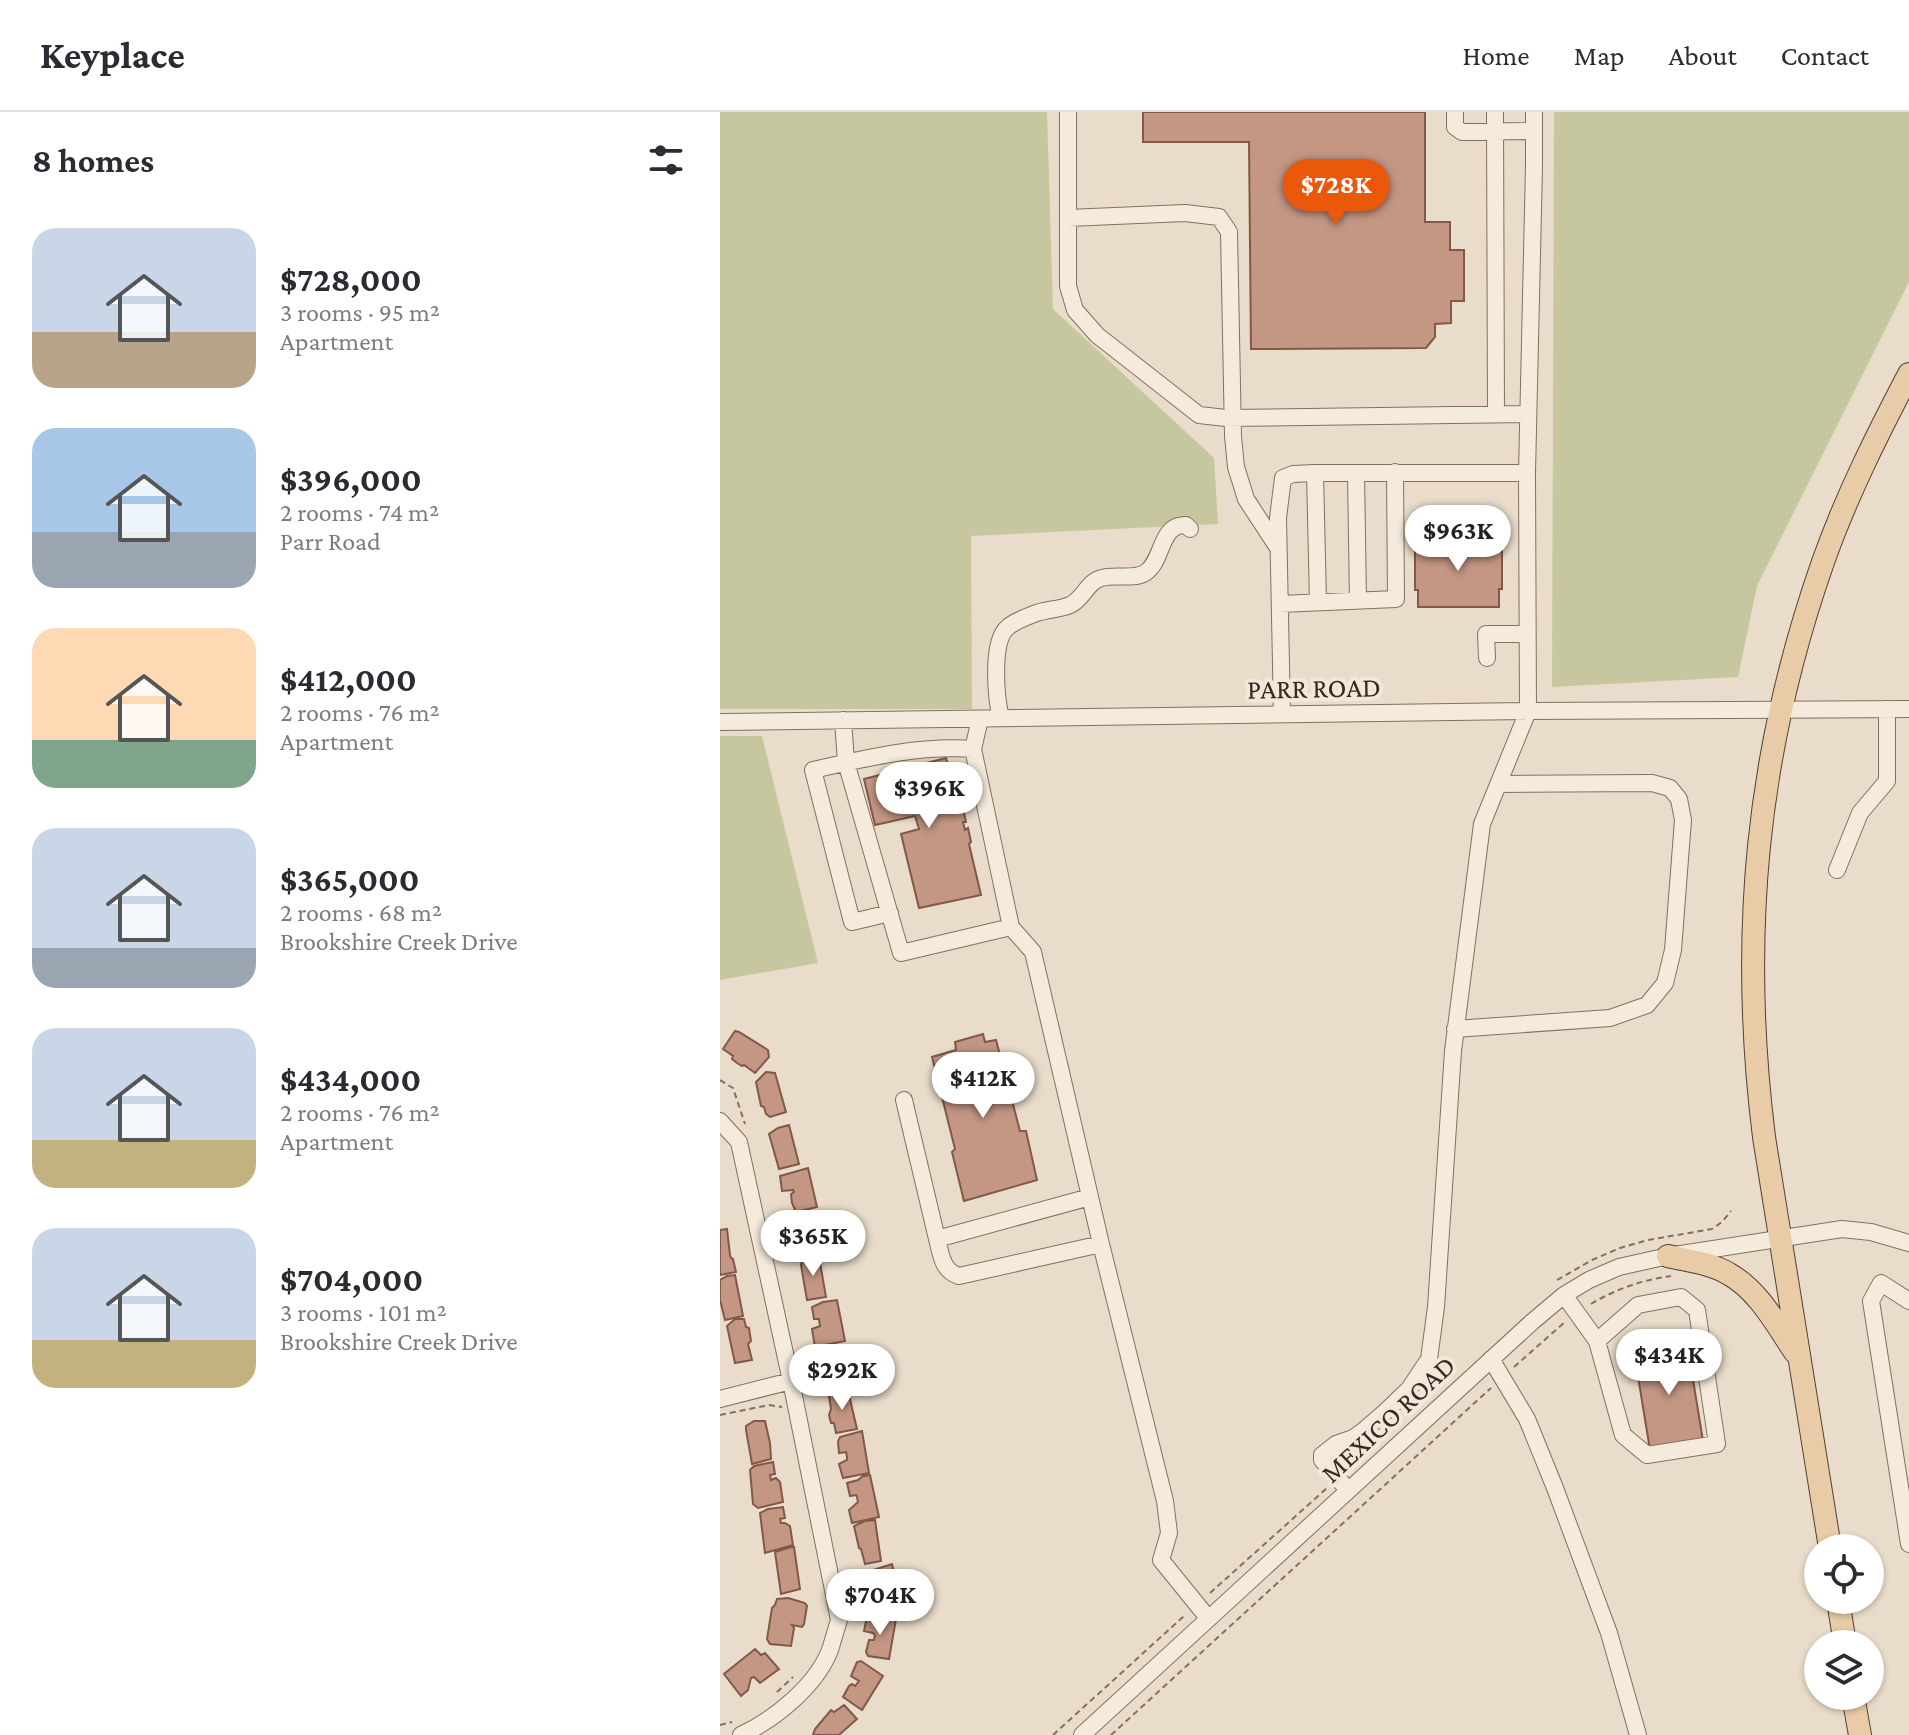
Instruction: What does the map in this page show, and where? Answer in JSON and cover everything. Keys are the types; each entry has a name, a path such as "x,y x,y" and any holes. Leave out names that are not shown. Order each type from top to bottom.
{"main road":[{"path":"1828,1534 1756,1072 1753,921 1761,824 1780,708 1805,616 1833,537 1909,374"},
{"path":"1671,1266 1709,1265 1729,1274 1751,1291 1799,1357"},
{"path":"1856,1710 1860,1735"}],"street":[{"path":"1068,112 1068,286 1075,310 1097,335 1199,415 1232,418 1528,414"},
{"path":"1455,112 1455,127 1462,132 1534,131"},
{"path":"1495,112 1496,414"},
{"path":"1348,1490 1322,1460 1322,1455 1336,1444 1353,1438 1385,1412 1409,1389 1429,1359 1436,1307 1455,1029 1482,824 1528,711 1527,473 1534,112"},
{"path":"1068,218 1185,213 1219,217 1229,232 1232,418 1236,467 1246,499 1278,550"},
{"path":"1280,604 1396,599 1395,472"},
{"path":"1282,714 1278,518 1283,478 1293,474 1315,473 1527,473"},
{"path":"1315,473 1318,602"},
{"path":"1356,473 1358,601"},
{"path":"1001,718 997,653 999,640 1006,628 1035,613 1076,602 1095,580 1146,572 1173,528 1186,525 1190,529"},
{"path":"1487,658 1486,634 1527,634"},
{"name":"PARR ROAD","path":"720,722 1780,708 1909,709"},
{"path":"1837,870 1860,813 1887,781 1887,709"},
{"path":"980,719 973,749 1011,927 1033,952 1165,1501 1169,1533 1161,1560 1208,1618"},
{"path":"843,720 846,762 901,953 1011,927"},
{"path":"890,913 852,922 813,770 905,751 950,747 973,749"},
{"path":"1455,1029 1610,1018 1647,1005 1665,983 1673,950 1683,820 1679,799 1670,788 1652,783 1498,784"},
{"path":"904,1100 937,1239 945,1268 951,1274 959,1276 1101,1244"},
{"path":"720,1121 739,1142 839,1620 829,1652 813,1679 761,1726 742,1727"},
{"path":"937,1239 1090,1197"},
{"name":"MEXICO ROAD","path":"1082,1735 1491,1359 1564,1295 1589,1280 1619,1267 1671,1266 1780,1238 1842,1229 1871,1232 1909,1243"},
{"path":"1909,1301 1881,1283 1871,1301 1909,1544"},
{"path":"1564,1295 1597,1341 1623,1435 1647,1455 1717,1444 1697,1310 1681,1297 1638,1305 1597,1341"},
{"path":"1491,1359 1527,1419 1577,1544 1609,1633 1638,1735"},
{"path":"720,1399 791,1381"}],"path":[{"path":"1111,1735 1561,1324 1609,1293 1671,1266"},
{"path":"720,1415 769,1405 781,1408"},
{"path":"769,1700 799,1671"},
{"path":"720,1725 742,1727"}],"green space":[{"path":"720,112 1047,112 1053,309 1214,458 1218,524 971,536 972,709 720,709"},
{"path":"1554,112 1909,112 1909,282 1757,586 1738,677 1552,687"},
{"path":"720,736 762,736 818,963 720,980"}],"building":[{"path":"1143,112 1425,112 1425,222 1450,222 1450,250 1464,250 1464,301 1451,301 1451,323 1435,324 1435,337 1426,348 1251,349 1249,142 1143,142"},
{"path":"1415,539 1502,539 1499,607 1418,607"},
{"path":"946,758 958,800 961,799 966,822 963,822 965,830 968,828 981,895 919,908 901,834 919,829 915,816 875,825 864,779"},
{"path":"735,1031 768,1050 769,1057 755,1073 737,1063 723,1049"},
{"path":"983,1034 985,1042 996,1040 1020,1131 1026,1131 1037,1180 964,1201 952,1152 955,1149 932,1057 956,1050 955,1042"},
{"path":"766,1072 775,1073 786,1112 770,1117 761,1106 756,1082"},
{"path":"789,1125 799,1164 779,1169 769,1134"},
{"path":"808,1168 817,1207 796,1212 791,1194 794,1192 782,1191 780,1176"},
{"path":"804,1214 813,1214 818,1252 802,1257 792,1230 793,1220"},
{"path":"727,1229 736,1272 720,1275 720,1230"},
{"path":"810,1256 819,1257 826,1297 807,1300 801,1265 802,1260"},
{"path":"735,1275 743,1316 725,1320 720,1300 720,1280"},
{"path":"837,1300 845,1341 815,1347 812,1329 820,1326 819,1319 814,1319 812,1307"},
{"path":"735,1319 744,1319 749,1328 751,1341 748,1344 752,1360 735,1363 727,1326"},
{"path":"1687,1343 1703,1441 1650,1450 1634,1352"},
{"path":"839,1346 846,1387 826,1390 824,1378 821,1377 819,1350"},
{"path":"846,1390 857,1429 836,1433 829,1415 829,1396"},
{"path":"754,1421 765,1421 771,1459 752,1464 746,1426"},
{"path":"862,1431 869,1473 843,1478 839,1464 847,1457 846,1452 839,1453 840,1437"},
{"path":"773,1462 775,1474 770,1475 771,1480 776,1478 780,1482 783,1502 758,1508 753,1504 750,1470 754,1466"},
{"path":"870,1475 879,1517 852,1523 849,1510 858,1502 856,1495 850,1496 847,1483"},
{"path":"783,1507 785,1518 780,1519 781,1523 790,1526 793,1545 765,1553 760,1513"},
{"path":"875,1520 881,1561 865,1564 854,1526"},
{"path":"794,1547 800,1589 781,1594 775,1552"},
{"path":"892,1564 901,1604 877,1608 875,1593 879,1592 878,1586 866,1587 864,1573"},
{"path":"788,1598 807,1606 804,1624 802,1627 792,1625 791,1646 770,1644 767,1639 772,1608 777,1599"},
{"path":"867,1617 896,1619 889,1659 868,1656 869,1640 874,1640 875,1635 864,1631"},
{"path":"755,1649 761,1655 765,1653 779,1669 760,1683 751,1678 748,1690 741,1696 724,1674"},
{"path":"861,1661 883,1676 862,1710 843,1697 849,1686 855,1686 859,1681 851,1676 857,1662"},
{"path":"844,1705 857,1719 839,1735 813,1735 831,1710 834,1712"}]}
